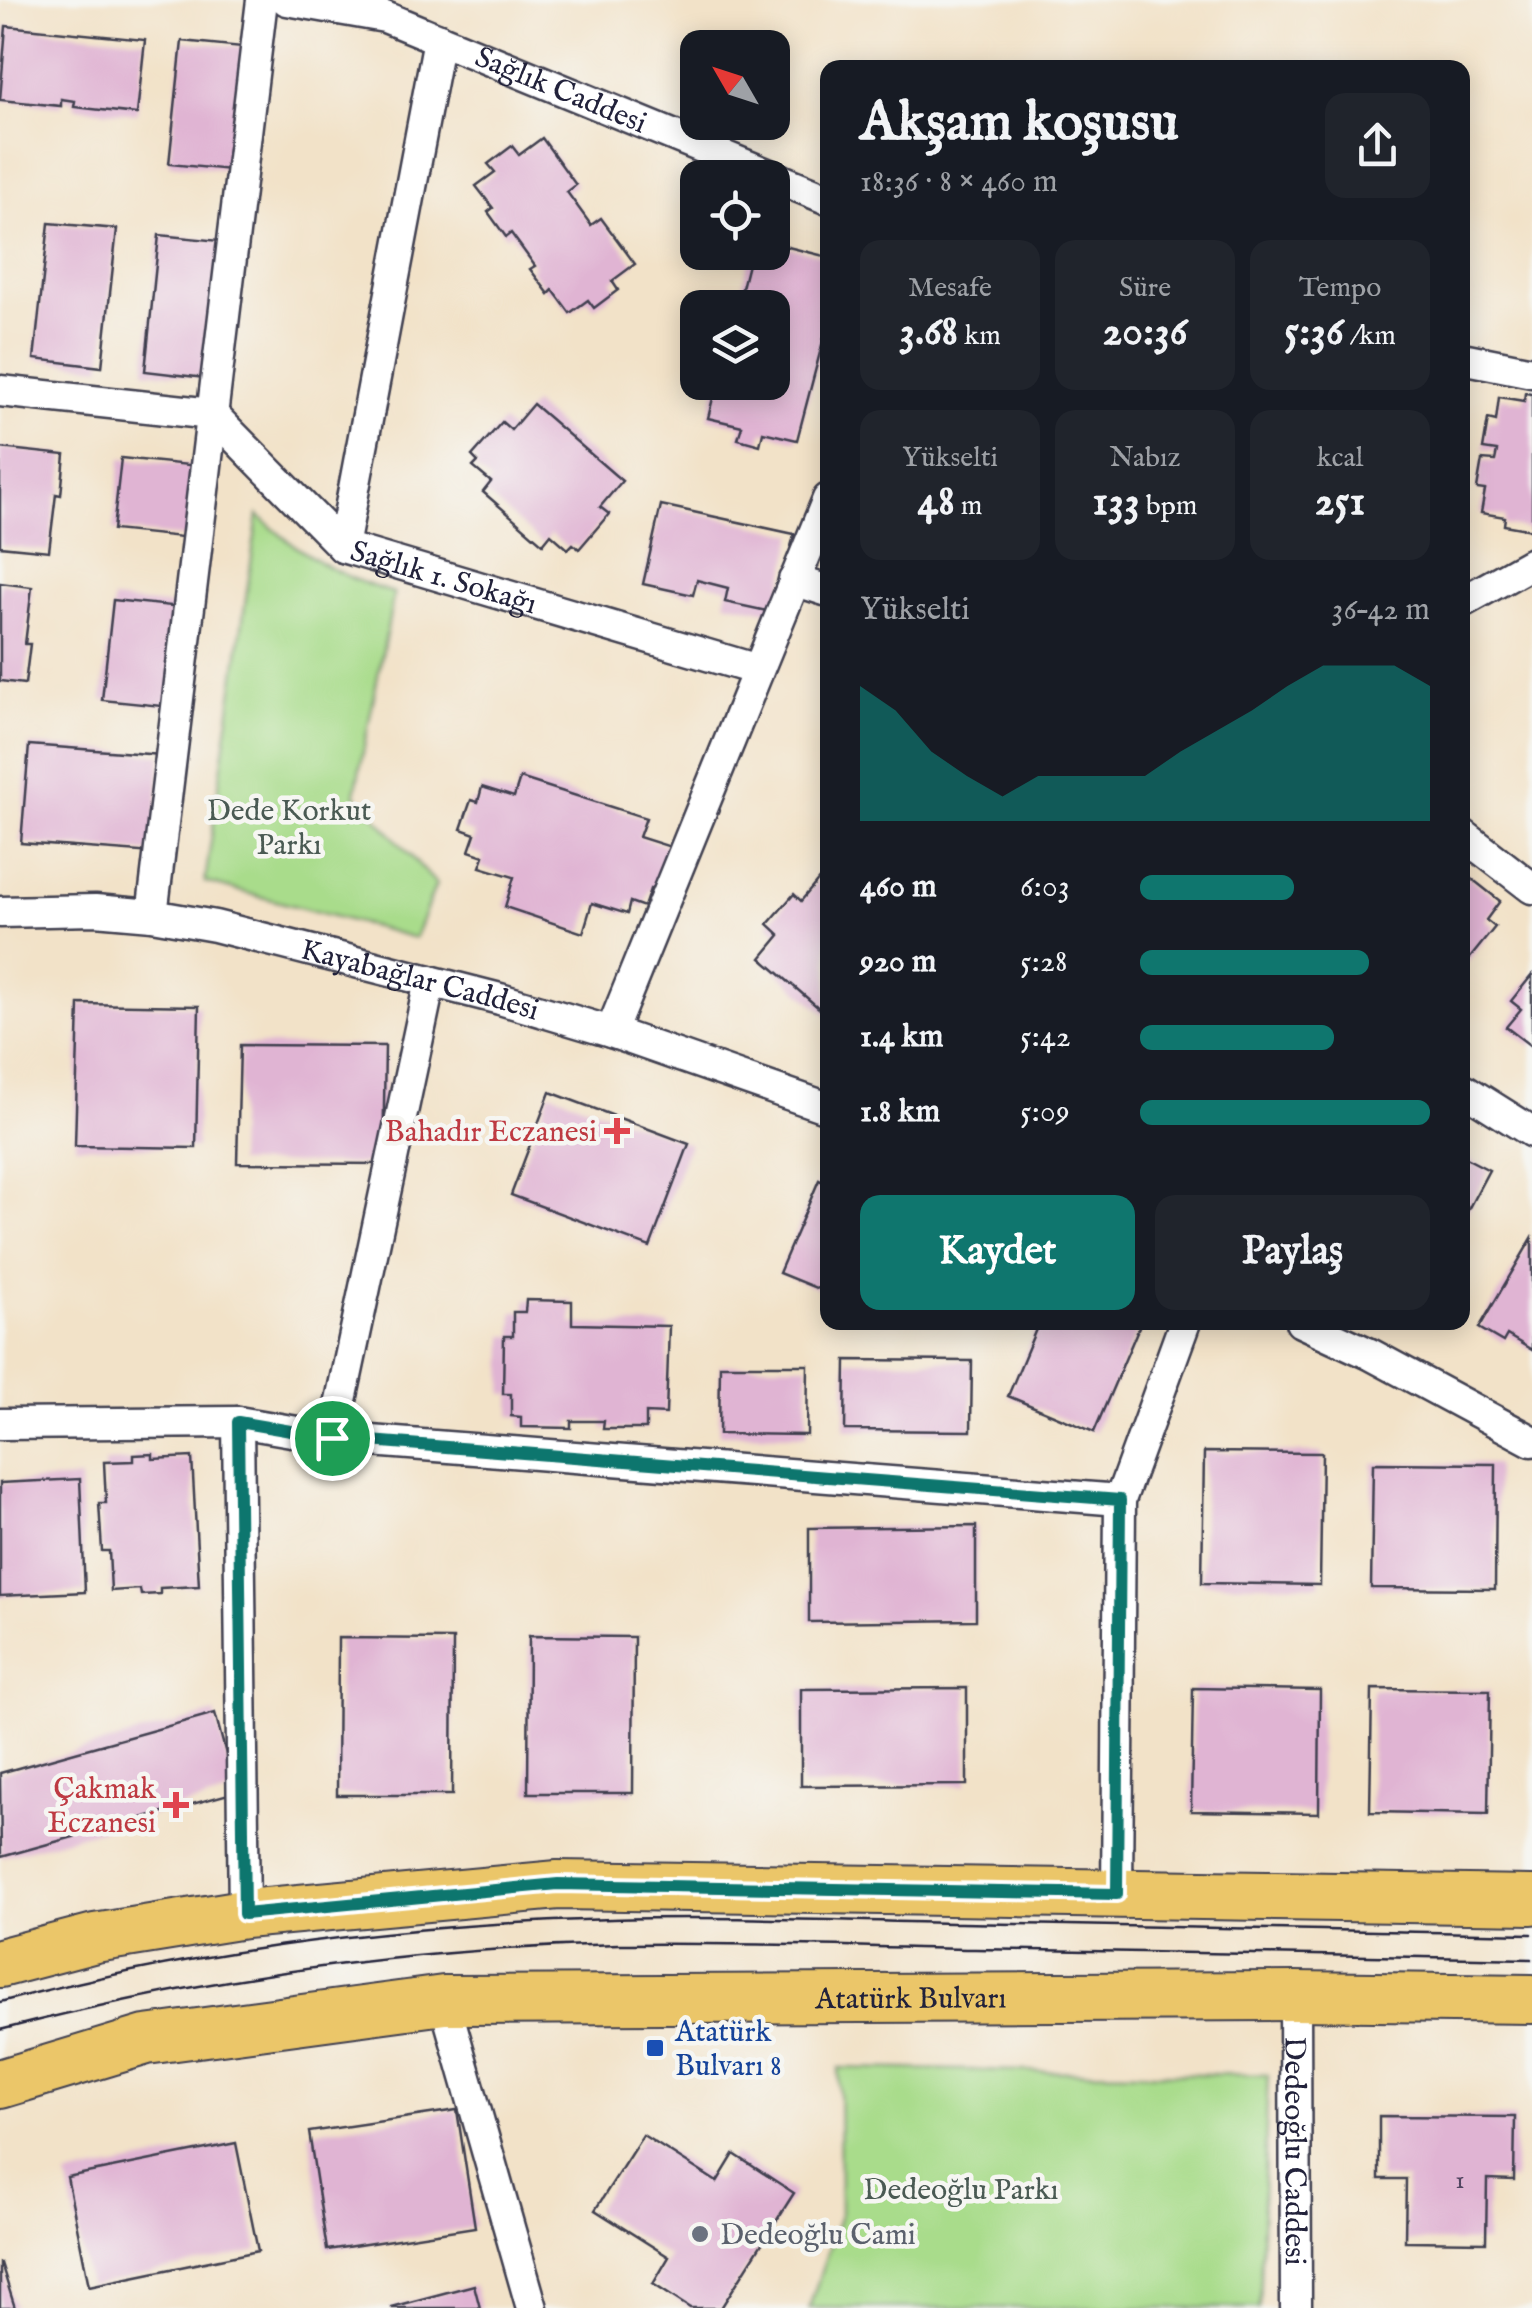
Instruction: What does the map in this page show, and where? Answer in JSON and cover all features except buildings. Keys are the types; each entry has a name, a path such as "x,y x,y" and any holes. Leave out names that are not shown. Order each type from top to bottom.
{"main road":[{"path":"0,1964 95,1938 244,1914 558,1884 1532,1900"},
{"name":"Atatürk Bulvarı","path":"0,2084 146,2040 444,2000 1295,1996 1532,1999"}],"street":[{"path":"152,915 262,0"},
{"name":"Sağlık Caddesi","path":"287,0 385,17 820,196"},
{"path":"343,548 438,39"},
{"path":"1470,360 1532,372"},
{"path":"0,390 212,414"},
{"name":"Sağlık 1. Sokağı","path":"212,414 343,548 758,670"},
{"path":"611,1032 820,518"},
{"path":"1470,598 1530,566"},
{"path":"794,580 820,588"},
{"path":"1470,840 1532,888"},
{"name":"Kayabağlar Caddesi","path":"0,912 76,910 152,915 215,926 430,980 611,1032 820,1101"},
{"path":"332,1438 430,980"},
{"path":"1470,1093 1532,1132"},
{"path":"1117,1894 1120,1500 1182,1330"},
{"path":"1318,1330 1532,1440"},
{"path":"238,1422 244,1914"},
{"path":"0,1424 238,1422 332,1438 1120,1500"},
{"name":"Dedeoğlu Caddesi","path":"1295,1996 1296,2308"},
{"path":"444,2000 532,2308"}],"green space":[{"name":"Dede Korkut Parkı","path":"258,515 321,563 394,593 355,794 436,884 415,938 205,882"},
{"name":"Dedeoğlu Parkı","path":"839,2068 1268,2075 1259,2308 809,2308 840,2215"}],"tram line":[{"path":"0,2002 75,1983 227,1954 380,1933 535,1922 742,1918 1532,1934"},
{"path":"0,2030 153,1995 307,1969 541,1947 753,1944 1532,1959"}],"place":[{"name":"Bahadır Eczanesi","path":"617,1131"},
{"name":"Çakmak Eczanesi","path":"176,1805"},
{"name":"Atatürk Bulvarı 8","path":"655,2048"},
{"name":"Dedeoğlu Cami","path":"700,2234"}],"route":[{"path":"238,1422 332,1438 1120,1500 1117,1894 558,1884 244,1914 238,1422"}]}
